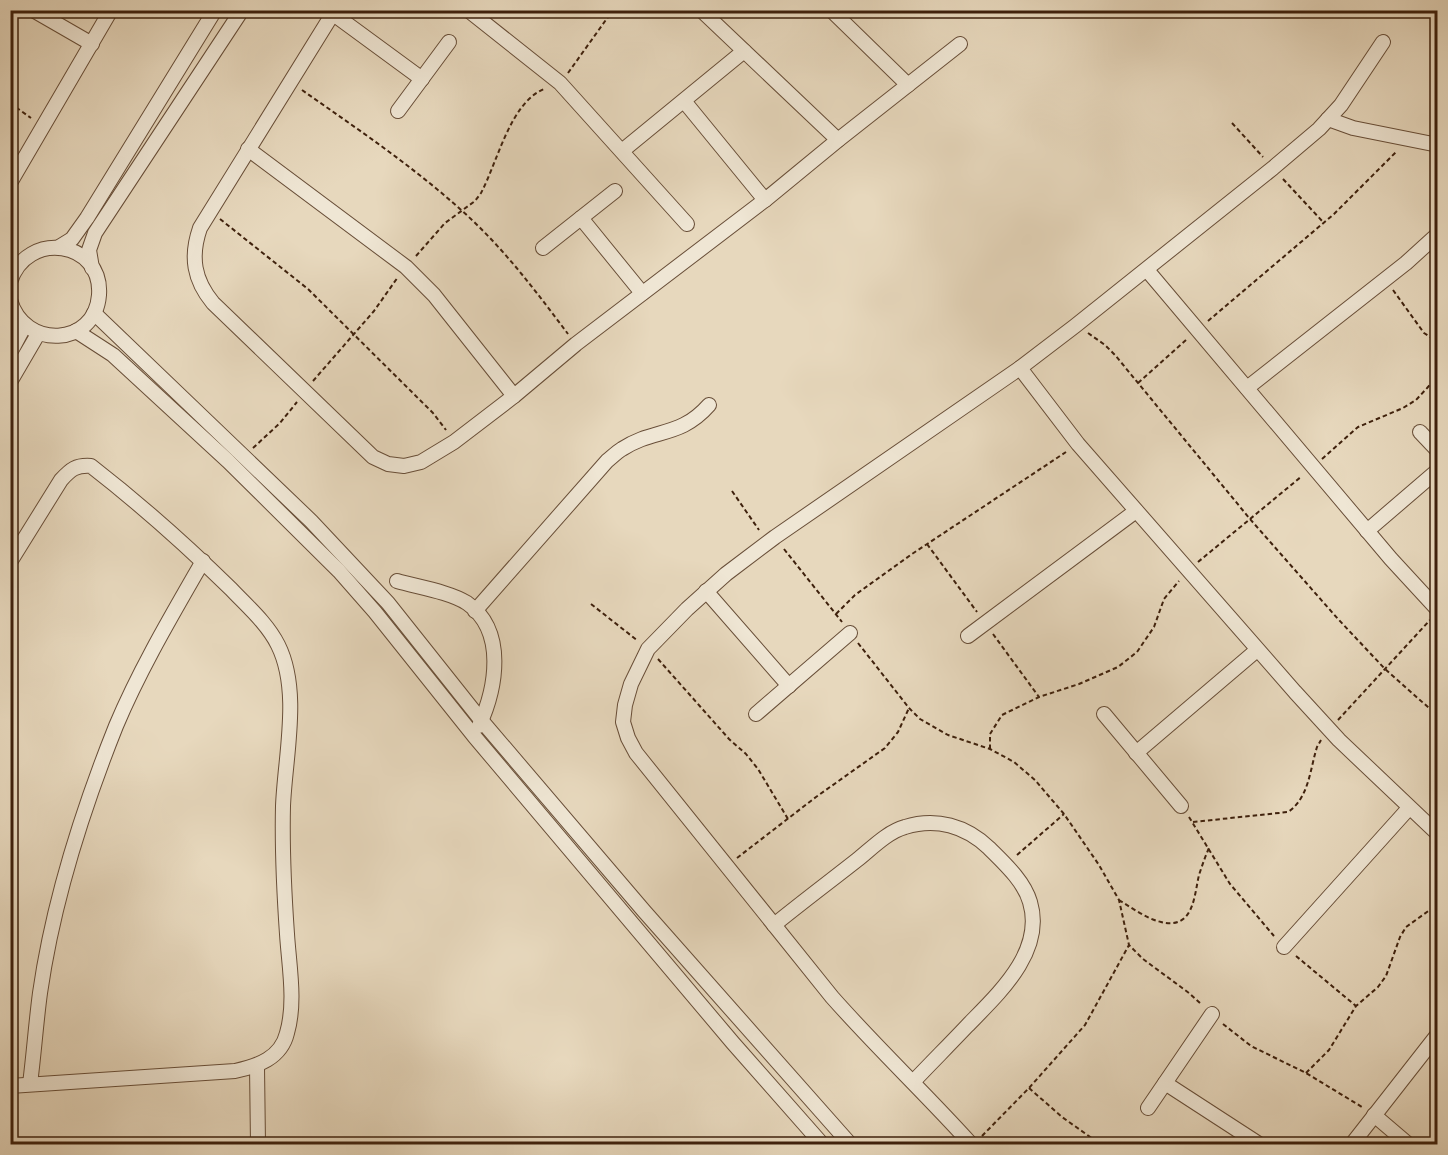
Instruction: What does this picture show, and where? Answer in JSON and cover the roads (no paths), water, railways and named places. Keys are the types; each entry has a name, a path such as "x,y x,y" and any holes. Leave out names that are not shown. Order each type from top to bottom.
{"street":[{"path":"33,10 92,44"},
{"path":"10,183 111,10"},
{"path":"58,248 72,239 87,218 215,10"},
{"path":"10,300 25,325 38,334 58,337 76,331 94,313 99,286 92,268 89,250 95,234 242,10"},
{"path":"468,10 560,83 687,224"},
{"path":"701,10 838,140"},
{"path":"831,10 908,84"},
{"path":"422,79 332,12 200,228 195,244 194,260 196,276 203,291 213,303 366,452 388,464 404,466 421,462 454,442 576,344 765,200 960,44"},
{"path":"398,111 449,42"},
{"path":"976,1140 864,1034 636,753 623,722 631,684 648,649 706,591 771,540 1020,368 1147,270 1305,142 1328,119 1353,88 1383,42"},
{"path":"622,151 744,51"},
{"path":"684,100 765,200"},
{"path":"1328,119 1353,128 1437,145"},
{"path":"248,149 406,267 434,294 514,396"},
{"path":"543,248 615,191"},
{"path":"581,218 642,293"},
{"path":"1247,388 1385,279 1437,234"},
{"path":"10,282 18,266 32,253 49,248 58,248 78,254 92,268"},
{"path":"1147,270 1367,531 1437,610"},
{"path":"94,313 311,521 388,603 481,720 644,911 850,1144"},
{"path":"10,353 25,325"},
{"path":"76,331 113,355 228,461 294,525 375,612 474,736 733,1043 822,1144"},
{"path":"10,382 38,334"},
{"path":"1020,368 1078,444 1257,650 1329,729 1437,834"},
{"path":"476,611 607,461 623,448 688,424 699,417 709,405"},
{"path":"1420,432 1437,451"},
{"path":"10,562 61,480 71,468 79,465 91,466 203,561 266,627 284,658 291,694 283,807 285,899 291,990 290,1014 287,1035 275,1054 257,1066 235,1071 10,1086"},
{"path":"1367,531 1437,470"},
{"path":"968,636 1136,511"},
{"path":"30,1084 41,992 59,901 84,812 117,725 157,641 203,561"},
{"path":"397,581 456,597 476,611 486,625 493,644 495,666 481,720 474,736"},
{"path":"706,591 789,686"},
{"path":"756,714 850,633"},
{"path":"1136,753 1257,650"},
{"path":"1104,714 1181,806"},
{"path":"1284,947 1409,808"},
{"path":"774,925 883,839 903,827 924,822 946,824 968,831 1006,865 1030,901 1033,924 1027,947 1017,969 1000,992 913,1082"},
{"path":"1148,1108 1212,1014"},
{"path":"1352,1144 1437,1034"},
{"path":"257,1066 258,1144"},
{"path":"1165,1083 1259,1144"},
{"path":"1374,1115 1408,1144"}]}
